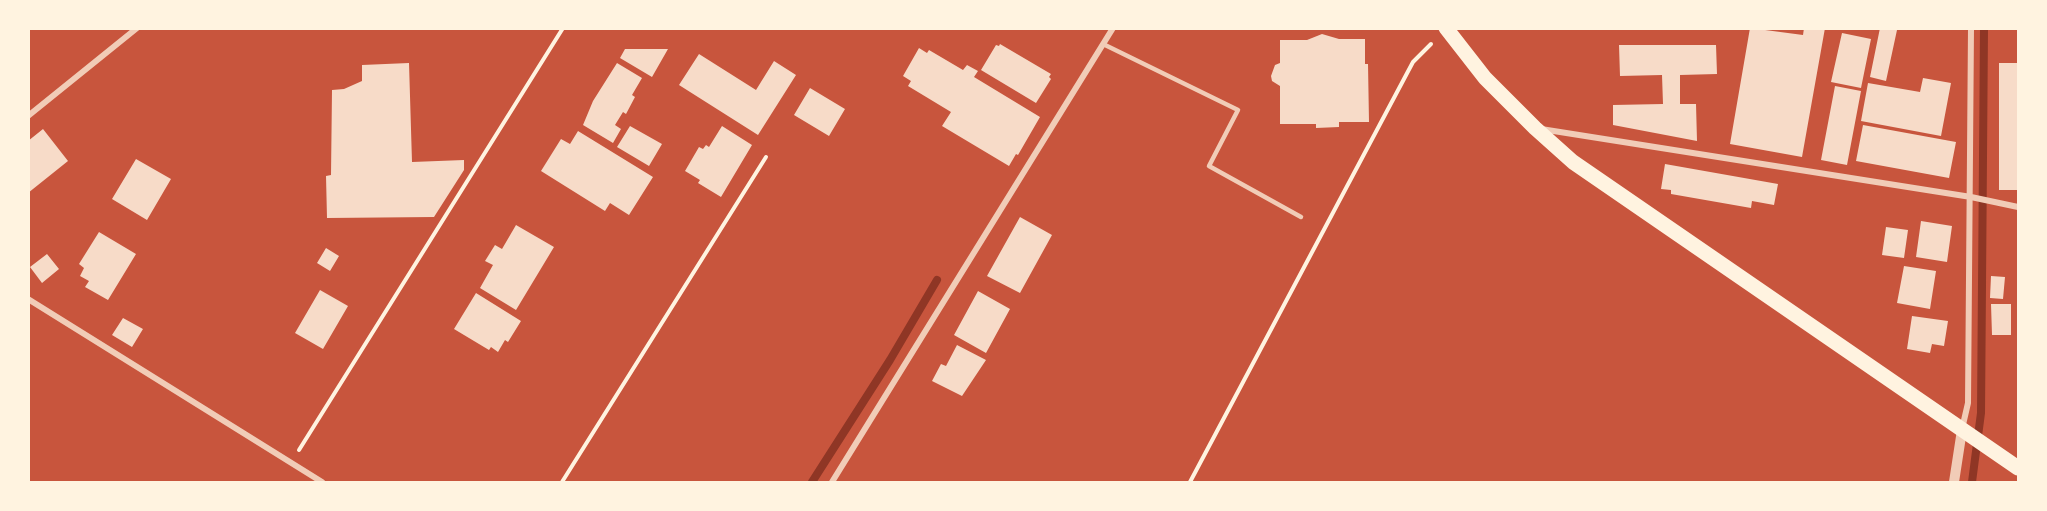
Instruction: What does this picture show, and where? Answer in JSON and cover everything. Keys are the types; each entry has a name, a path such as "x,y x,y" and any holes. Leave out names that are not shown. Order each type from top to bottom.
{"main road":[{"path":"1446,28 1485,78 1573,162 2019,468"}],"street":[{"path":"28,116 137,28"},
{"path":"832,483 1113,28"},
{"path":"1954,483 1968,403 1971,28"},
{"path":"1535,128 1971,197 2019,207"},
{"path":"28,299 322,483"}],"lane":[{"path":"1103,44 1238,110 1209,166 1301,216"}],"path":[{"path":"291,463 563,28"},
{"path":"1190,483 1413,62 1446,28"},
{"path":"562,483 766,157"}],"building":[{"path":"1750,28 1803,35 1804,28 1825,28 1802,157 1730,144"},
{"path":"1880,28 1897,30 1886,81 1870,77"},
{"path":"1842,33 1871,39 1861,88 1831,82"},
{"path":"1322,34 1339,39 1365,39 1369,122 1339,122 1339,127 1316,128 1316,124 1280,124 1280,86 1272,81 1271,76 1275,65 1280,63 1280,40 1307,40"},
{"path":"1000,44 1051,74 1049,77 1051,79 1036,103 981,70 996,45"},
{"path":"1619,45 1716,45 1717,74 1680,75 1680,104 1696,104 1697,141 1613,125 1613,105 1663,104 1662,75 1620,76"},
{"path":"919,48 927,53 929,50 963,70 967,65 978,71 974,77 1040,117 1009,166 942,126 951,112 908,86 911,81 903,76"},
{"path":"625,49 668,49 652,77 620,58"},
{"path":"699,54 756,90 774,61 796,75 758,135 679,85"},
{"path":"409,63 412,162 464,160 464,170 434,217 327,218 326,176 331,175 332,90 344,89 362,81 362,65"},
{"path":"617,63 642,78 632,95 635,97 626,114 623,112 615,125 621,129 613,143 583,125 593,101"},
{"path":"1999,63 2018,63 2018,190 1999,190"},
{"path":"1923,78 1951,83 1941,136 1861,121 1868,83 1920,92"},
{"path":"1835,86 1861,91 1847,165 1821,160"},
{"path":"810,88 845,109 829,136 794,115"},
{"path":"1863,125 1956,142 1949,178 1856,161"},
{"path":"630,126 662,144 649,166 617,147"},
{"path":"722,126 752,145 721,197 698,183 700,180 685,171 699,147 703,149 706,145 709,147"},
{"path":"43,129 68,161 28,193 28,141"},
{"path":"578,131 653,177 629,215 610,203 605,211 541,171 561,139 570,144"},
{"path":"136,159 171,179 147,220 112,199"},
{"path":"1665,164 1778,184 1774,205 1752,201 1751,208 1671,194 1671,190 1661,189"},
{"path":"1020,217 1052,235 1020,293 987,276"},
{"path":"1921,221 1952,226 1947,262 1916,257"},
{"path":"516,225 554,247 516,310 480,288 493,265 485,261 495,245 502,249"},
{"path":"1886,227 1908,230 1904,258 1882,255"},
{"path":"99,232 136,254 108,300 85,287 89,281 80,276 84,268 79,264"},
{"path":"326,248 339,256 330,271 317,263"},
{"path":"47,254 59,269 42,283 30,267"},
{"path":"1904,266 1936,271 1930,309 1897,303"},
{"path":"1991,276 2005,277 2003,299 1990,298"},
{"path":"320,290 348,306 323,349 295,333"},
{"path":"978,291 1010,309 986,353 954,335"},
{"path":"476,293 521,321 508,342 505,340 498,352 491,347 489,350 454,329"},
{"path":"1991,304 2011,304 2011,335 1992,335"},
{"path":"1912,316 1948,321 1944,346 1932,344 1930,353 1907,349"},
{"path":"123,318 143,329 132,347 112,335"},
{"path":"957,345 986,360 962,396 932,381 941,364 946,366"}],"waterway":[{"path":"1972,482 1981,413 1984,28"},
{"path":"812,482 890,360 937,280"}]}
